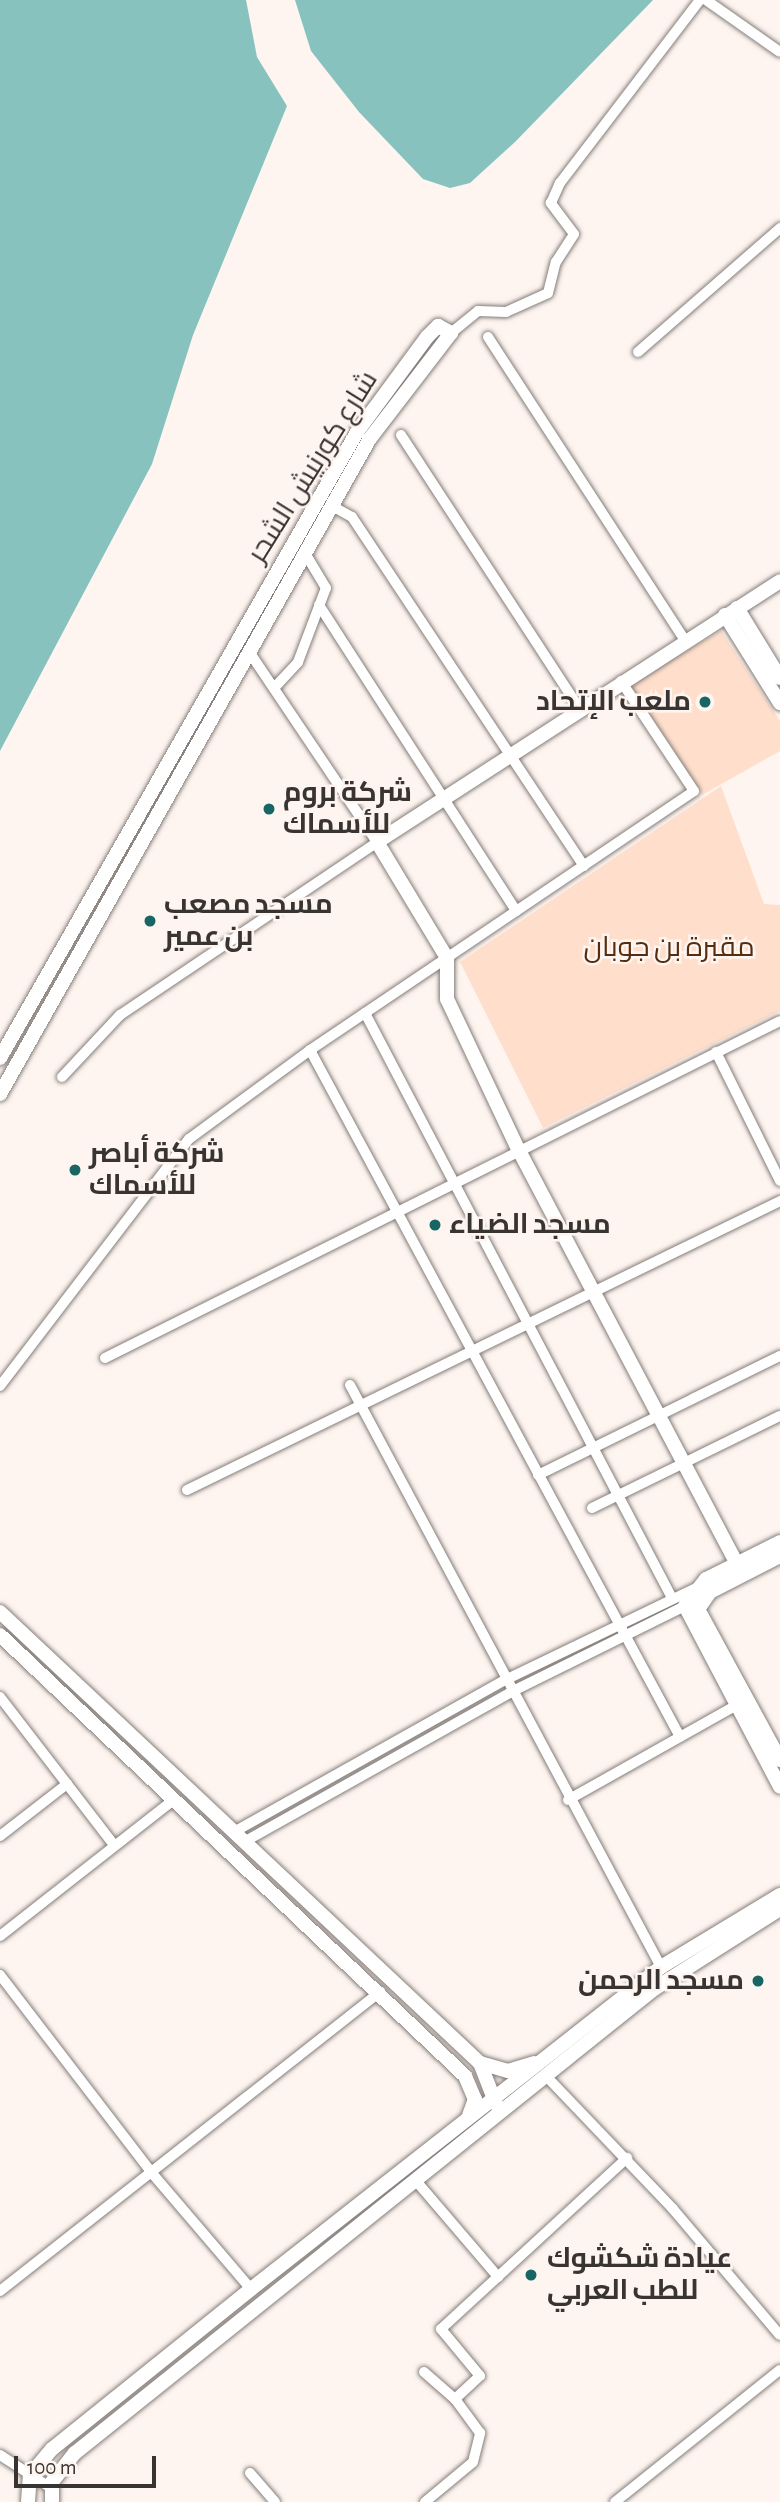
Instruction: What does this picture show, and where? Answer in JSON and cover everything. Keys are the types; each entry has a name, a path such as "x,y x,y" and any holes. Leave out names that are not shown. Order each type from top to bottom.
{"street":[{"path":"451,332 478,311 506,312 548,293 556,262 574,234 551,203 560,183 700,0"},
{"path":"706,0 780,52"},
{"path":"638,352 780,228"},
{"name":"شارع كورنيش الشحر","path":"0,1058 357,432 427,337 439,326 451,332 369,440 0,1094"},
{"path":"488,337 684,639"},
{"path":"401,435 579,708"},
{"path":"332,506 352,517 584,866"},
{"path":"275,687 298,662 326,588 305,553"},
{"path":"62,1077 120,1015 509,754 684,639 780,581"},
{"path":"319,605 516,911"},
{"path":"731,611 780,678"},
{"path":"731,611 780,703"},
{"path":"250,653 377,842 447,958 447,999 518,1149 737,1564"},
{"path":"0,1386 189,1139 310,1050 694,791 621,681"},
{"path":"151,792 166,800"},
{"path":"365,1013 672,1598"},
{"path":"105,1358 518,1149 780,1021"},
{"path":"310,1050 680,1738"},
{"path":"716,1052 780,1181"},
{"path":"187,1490 780,1201"},
{"path":"538,1475 780,1356"},
{"path":"350,1385 568,1800 661,1967"},
{"path":"592,1508 780,1416"},
{"path":"239,1837 505,1680 617,1622 694,1589 780,1542"},
{"path":"780,1556 710,1592 698,1609 780,1760"},
{"path":"239,1837 511,1692 685,1606 694,1589"},
{"path":"685,1606 735,1706 780,1787"},
{"path":"0,1612 480,2063 498,2096 494,2120"},
{"path":"2,1640 355,1968 465,2076 498,2096 520,2099"},
{"path":"0,1697 114,1845"},
{"path":"568,1800 735,1706"},
{"path":"0,1836 67,1784"},
{"path":"0,1936 175,1799"},
{"path":"28,2502 30,2475 52,2449 251,2289 466,2123 661,1967 780,1900"},
{"path":"0,2455 30,2475 52,2495 75,2453 696,1959 780,1900"},
{"path":"355,1968 367,1956"},
{"path":"0,1975 151,2172 251,2289"},
{"path":"0,2291 380,1992"},
{"path":"480,2063 508,2070 542,2060"},
{"path":"465,2076 475,2099 466,2123"},
{"path":"547,2077 627,2158 780,2335"},
{"path":"455,2399 480,2376 441,2329 627,2158"},
{"path":"417,2182 498,2277"},
{"path":"337,2222 349,2236"},
{"path":"615,2502 780,2370"},
{"path":"424,2372 478,2424 473,2462 425,2502"},
{"path":"250,2473 275,2502"}],"green space":[{"name":"ملعب الإتحاد","path":"721,631 780,721 780,751 702,795 630,684"},
{"name":"مقبرة بن جوبان","path":"721,786 764,904 780,905 780,1011 543,1128 460,962"}],"water":[{"path":"0,0 246,0 257,57 287,106 193,335 152,464 0,751"},
{"path":"295,0 653,0 515,142 470,183 450,188 423,179 359,112 311,51"}],"place":[{"name":"ملعب الإتحاد","path":"705,702"},
{"name":"شركة بروم للأسماك","path":"269,809"},
{"name":"مسجد مصعب بن عمير","path":"150,921"},
{"name":"شركة أباصر للأسماك","path":"75,1170"},
{"name":"مسجد الضياء","path":"435,1225"},
{"name":"مسجد الرحمن","path":"758,1981"},
{"name":"عيادة شكشوك للطب العربي","path":"531,2275"}]}
